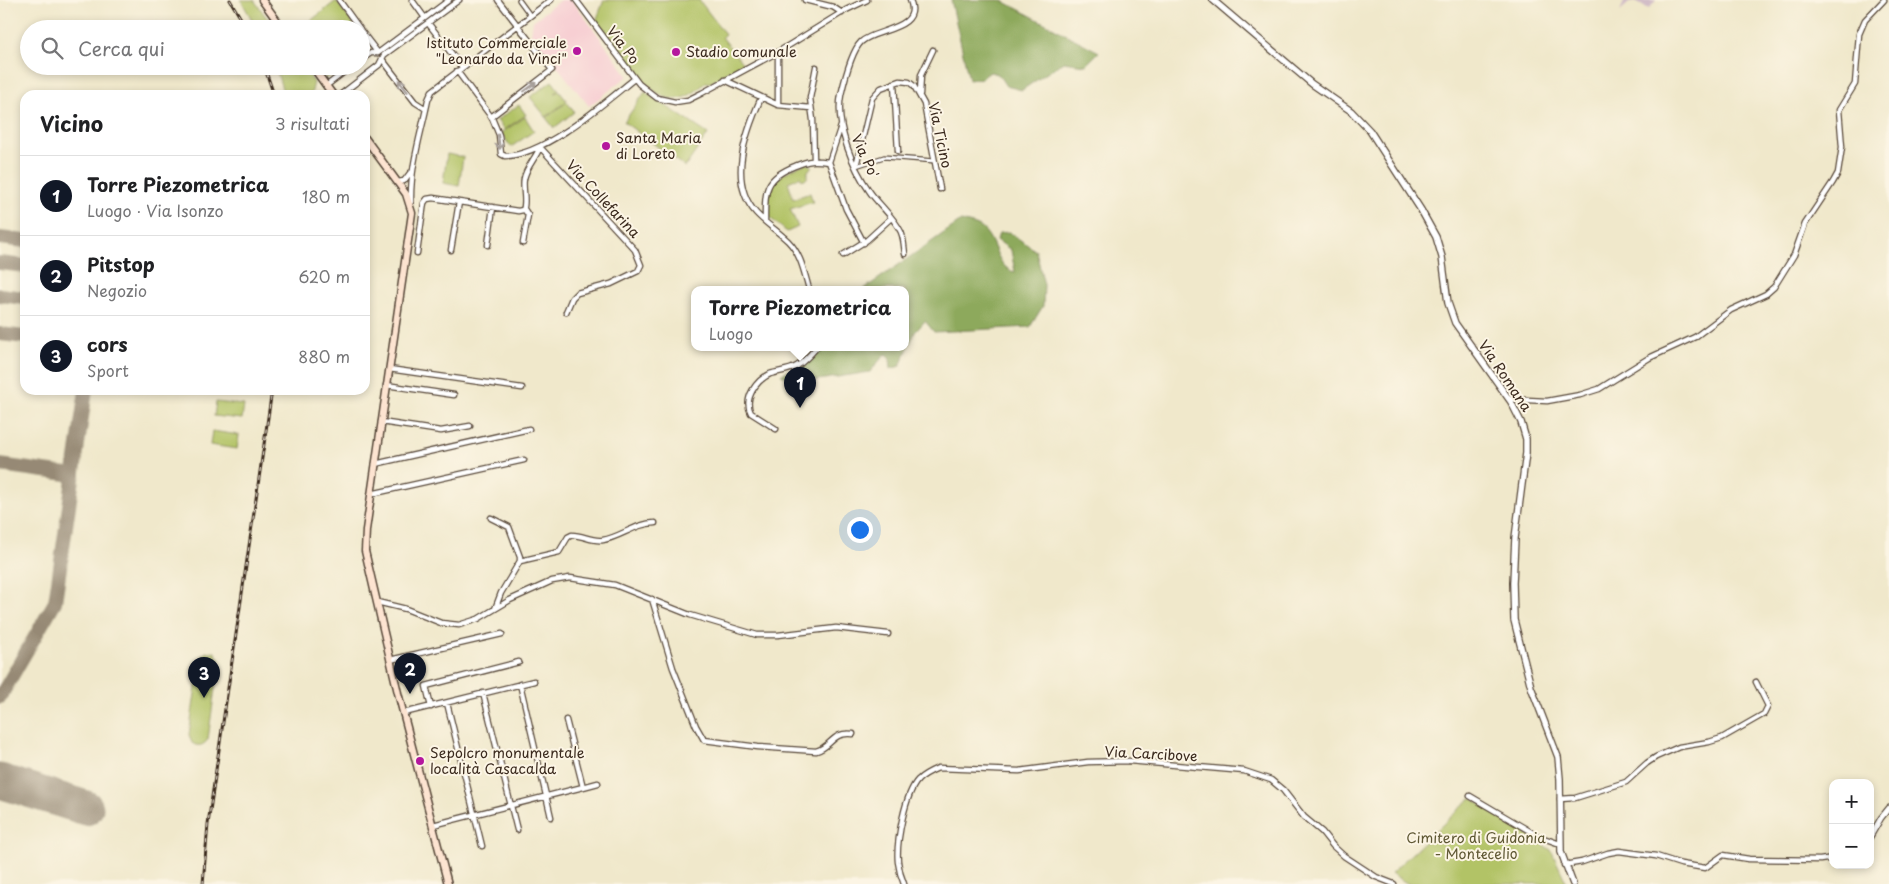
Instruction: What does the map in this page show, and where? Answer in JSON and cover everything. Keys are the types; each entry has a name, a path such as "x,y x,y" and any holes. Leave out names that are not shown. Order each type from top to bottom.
{"main road":[{"path":"262,0 277,20"},
{"path":"318,75 329,90"},
{"path":"370,145 398,182 411,206 412,219 386,385 365,547 390,660 448,884"}],"street":[{"path":"339,0 353,20"},
{"path":"412,0 425,18"},
{"path":"370,54 378,53 449,0"},
{"path":"370,71 382,59 458,0"},
{"path":"491,117 552,70 498,0"},
{"path":"519,0 530,15"},
{"path":"411,206 412,169 432,91 551,0"},
{"name":"Via Po","path":"576,0 634,79"},
{"path":"805,0 833,7 842,13"},
{"path":"457,71 491,117 499,135 501,154 510,156 540,147 558,136 634,79 642,88 655,97 675,102 694,98 868,0"},
{"name":"Via Po'","path":"906,254 901,232 869,191 845,142 840,109 841,96 858,47 866,38 905,23 912,10 910,0"},
{"name":"Via Romana","path":"1214,0 1312,84 1356,115 1370,131 1421,210 1438,241 1448,303 1454,321 1509,399 1522,424 1526,448 1515,538 1514,620 1531,687 1557,754 1560,771 1560,844 1564,865 1573,884"},
{"path":"1509,399 1547,401 1597,390 1649,358 1699,335 1731,310 1766,294 1774,287 1794,255 1805,224 1838,173 1841,162 1842,139 1839,110 1855,84 1859,34 1865,20 1884,0"},
{"path":"428,23 462,67"},
{"path":"370,43 378,53"},
{"path":"920,95 920,77 933,50"},
{"path":"778,52 778,105"},
{"path":"382,59 415,102 426,110"},
{"path":"814,160 810,90 816,67"},
{"path":"326,86 340,75"},
{"path":"346,90 365,75"},
{"path":"725,80 778,105 811,108"},
{"name":"Via Ticino","path":"894,83 909,82 920,95 924,106 940,189"},
{"path":"856,166 872,98 880,89 894,83 898,151"},
{"path":"761,98 746,136 741,167 743,183 749,203 765,222 794,248 802,265 808,286"},
{"path":"841,124 829,162 846,209 864,242"},
{"path":"523,243 528,215 524,209 524,178 540,147"},
{"name":"Via Collefarina","path":"540,147 636,251 641,265 638,271 611,284 577,293 572,298 566,312"},
{"path":"856,166 885,157 935,161"},
{"path":"765,222 767,193 773,179 781,171 814,160 829,162"},
{"path":"398,182 406,179 412,169"},
{"path":"417,253 426,200 432,198 518,211 524,209"},
{"path":"452,250 459,202"},
{"path":"488,245 493,207"},
{"path":"844,255 864,242 890,218"},
{"path":"776,429 751,413 748,404 750,394 754,387 765,378 796,366 813,351"},
{"path":"389,369 522,388"},
{"path":"386,385 454,395"},
{"path":"381,422 441,431 470,426"},
{"path":"375,464 529,429"},
{"path":"371,494 524,460"},
{"path":"491,518 509,526 520,561 501,593 495,609"},
{"path":"520,561 559,552 568,537 572,535 604,540 644,524 655,523"},
{"path":"377,602 402,608 441,623 455,625 476,620 552,581 566,578 610,584 690,615 759,635 778,635 831,628 888,634"},
{"path":"652,599 673,668 699,734 704,740 758,747 816,751 821,750 841,734 853,734"},
{"path":"390,660 502,634"},
{"path":"432,706 426,686 519,662"},
{"path":"404,713 534,681"},
{"path":"1560,800 1574,798 1626,782 1647,763 1670,750 1717,740 1764,714 1768,706 1756,682"},
{"path":"520,684 551,817"},
{"path":"483,694 517,830"},
{"path":"447,703 482,846"},
{"path":"566,720 583,787"},
{"name":"Via Carcibove","path":"904,884 898,861 898,848 906,806 909,794 918,780 928,772 938,768 1019,771 1088,762 1129,761 1244,771 1266,778 1283,790 1304,817 1322,832 1344,856 1376,877 1394,884"},
{"path":"433,825 598,783"},
{"path":"1470,796 1538,836 1560,844"},
{"path":"1874,830 1889,808"},
{"path":"1564,865 1582,862 1616,851 1656,856 1681,864 1705,868 1724,855 1748,859 1829,859"}],"shaded area":[{"name":"Istituto Commerciale \"Leonardo da Vinci\"","path":"560,0 572,0 628,76 589,106 531,34 533,21"},
{"path":"1625,0 1656,0 1649,9 1636,2 1629,3 1620,11"}],"green space":[{"path":"241,0 254,0 268,20 252,20"},
{"name":"Stadio comunale","path":"604,0 699,0 725,34 722,37 743,64 710,83 706,82 683,98 673,99 664,97 646,84 596,21"},
{"path":"951,0 1001,0 1099,52 1086,65 1063,62 1022,90 1006,86 998,74 990,72 982,78 969,80"},
{"path":"336,1 350,20 312,20"},
{"path":"278,75 309,75 314,82 312,90 282,90"},
{"path":"323,75 331,75 326,79"},
{"path":"552,81 559,90 555,93 559,91 567,101 546,117 530,97"},
{"path":"645,92 708,134 685,167 624,122"},
{"path":"567,102 574,112 554,128 546,118"},
{"path":"519,105 526,115 504,130 497,120"},
{"path":"525,117 534,131 511,147 501,133"},
{"path":"447,154 463,157 459,186 443,183"},
{"path":"807,163 812,166 808,171 807,178 802,180 800,177 788,182 793,199 810,193 813,202 790,209 798,227 787,232 769,217 768,196 775,181 788,171"},
{"path":"961,221 978,226 986,232 1003,265 1015,272 1011,250 997,240 999,233 1009,232 1036,251 1044,285 1043,306 1030,327 934,332 925,321 915,332 909,346 909,286 868,286"},
{"path":"818,351 907,351 900,366 891,369 890,359 885,354 870,372 799,383 781,375 807,363"},
{"path":"216,402 244,405 242,419 214,416"},
{"path":"212,431 239,435 237,449 210,445"},
{"path":"206,652 215,652 219,660 208,739 203,744 196,745 192,743 189,735 200,659"},
{"name":"Cimitero di Guidonia - Montecelio","path":"1471,798 1551,850 1567,884 1408,884 1391,873"}],"taxiway":[{"path":"0,238 20,240"},
{"path":"0,263 20,265"},
{"path":"0,295 20,297"},
{"path":"0,334 20,336"},
{"path":"0,697 55,602 85,395"},
{"path":"0,465 74,475"}],"runway":[{"path":"0,781 86,808"}],"railway":[{"path":"230,0 242,20"},
{"path":"267,75 272,90"},
{"path":"203,884 208,824 271,395"}],"place":[{"name":"Istituto Commerciale \"Leonardo da Vinci\"","path":"577,51"},
{"name":"Stadio comunale","path":"676,52"},
{"name":"Santa Maria di Loreto","path":"606,146"},
{"name":"Torre Piezometrica","path":"800,408"},
{"name":"Pitstop","path":"410,694"},
{"name":"cors","path":"204,698"},
{"name":"Sepolcro monumentale località Casacalda","path":"420,761"}]}
